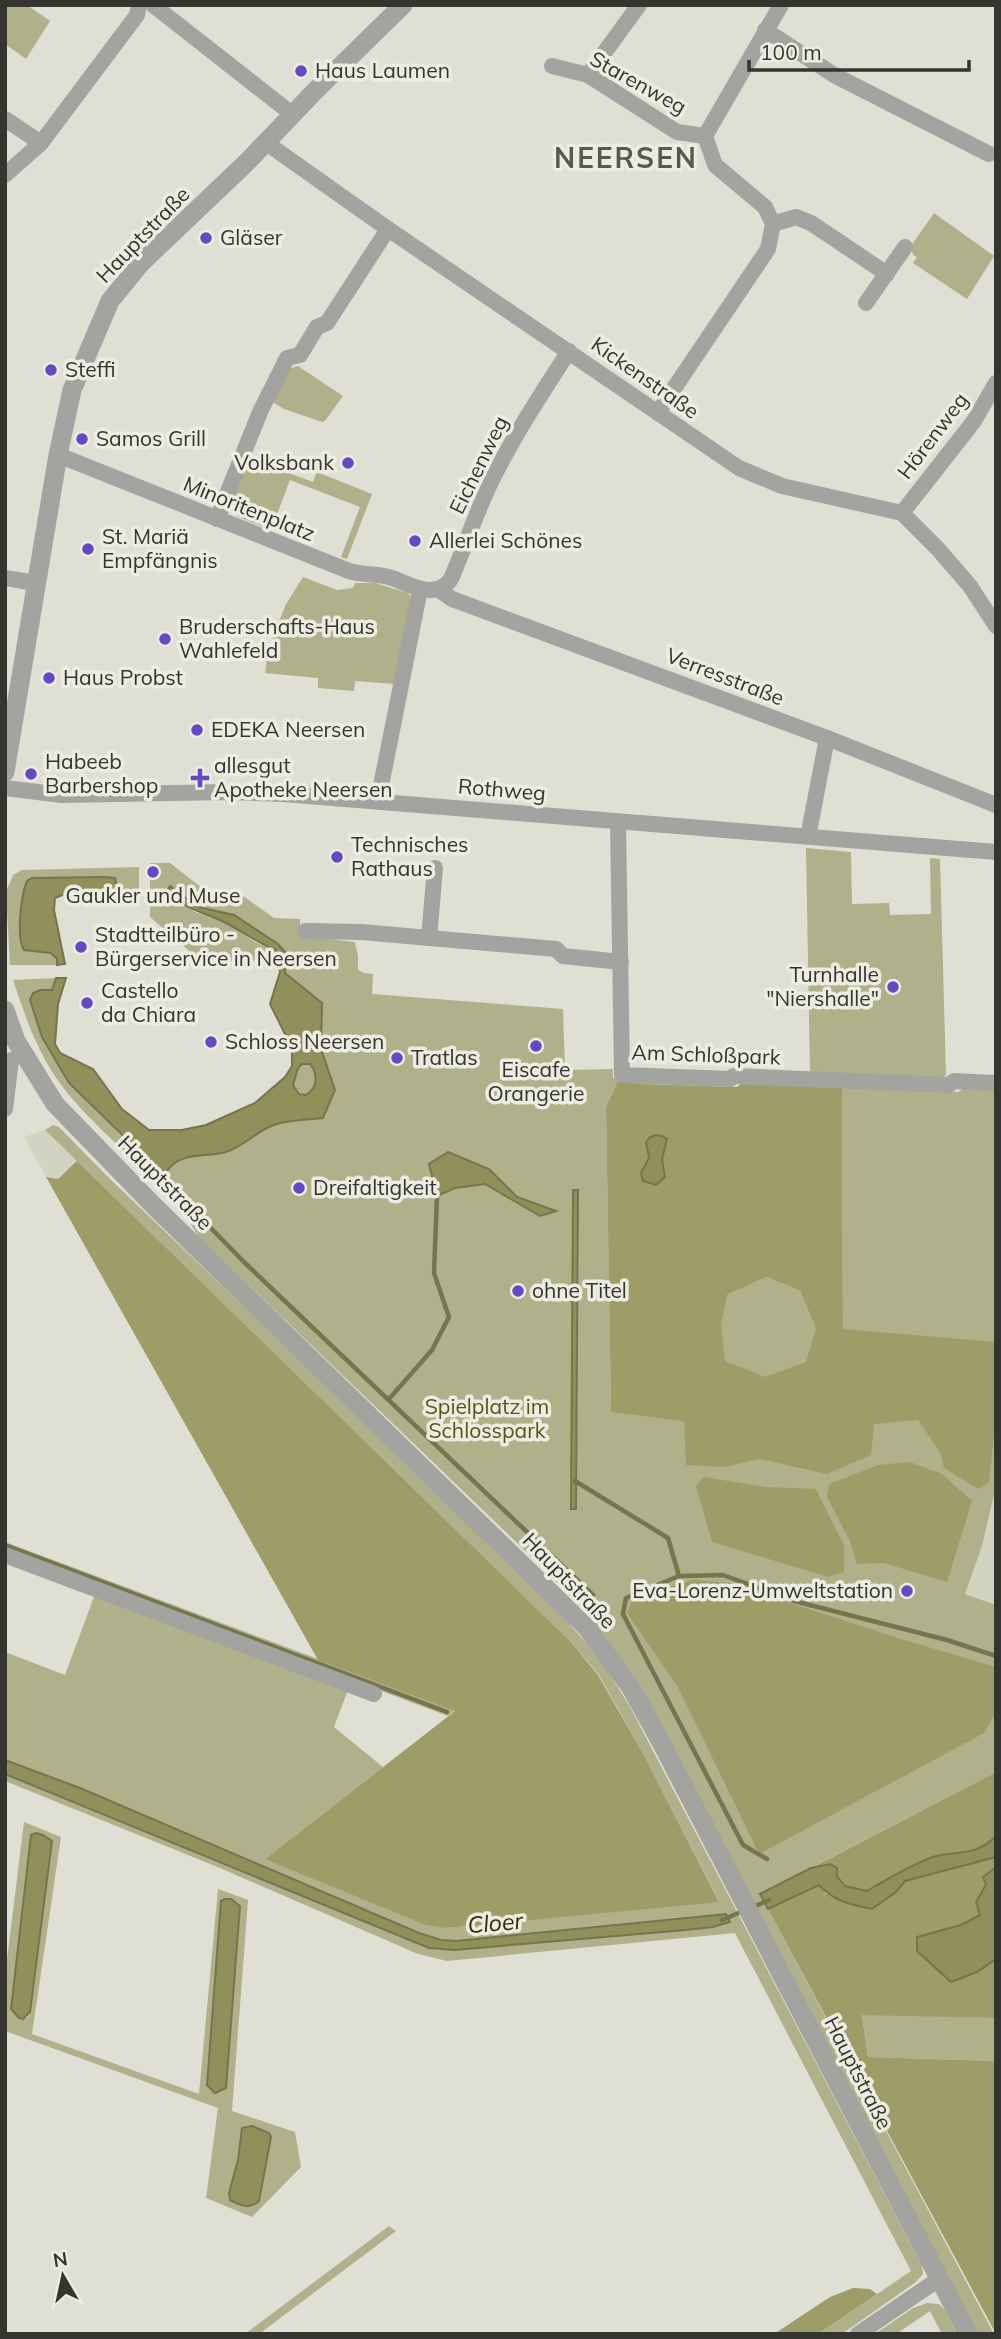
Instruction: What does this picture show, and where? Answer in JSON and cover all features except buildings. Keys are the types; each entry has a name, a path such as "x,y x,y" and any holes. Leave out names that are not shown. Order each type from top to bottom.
{"street":[{"path":"5,174 41,143 137,15 139,5"},
{"path":"153,5 292,114"},
{"name":"Hauptstraße","path":"5,772 58,455 72,390 110,301 141,263 403,5"},
{"path":"588,75 639,5"},
{"path":"658,412 768,249 773,224 765,207 715,165 705,136 781,5"},
{"path":"765,30 834,75 989,154"},
{"name":"Starenweg","path":"552,66 588,75 677,132 705,136"},
{"path":"5,119 41,143"},
{"name":"Kickenstraße","path":"265,142 723,458 754,475 792,488 902,513"},
{"path":"773,224 796,218 811,223 887,274"},
{"path":"217,519 260,412 288,358 300,355 317,327 327,323 388,229"},
{"path":"866,303 905,247"},
{"name":"Eichenweg","path":"378,801 429,590 451,579 481,504 506,453 569,351"},
{"name":"Hörenweg","path":"902,513 974,421 996,383"},
{"name":"Minoritenplatz","path":"58,455 349,571 387,577 429,590"},
{"path":"902,513 970,586 996,626"},
{"path":"5,578 36,583"},
{"name":"Verresstraße","path":"429,590 827,738 996,805"},
{"path":"808,837 827,738"},
{"name":"Rothweg","path":"5,788 51,795 254,792 996,852"},
{"name":"Am Schloßpark","path":"618,822 622,1075 730,1079 734,1076 948,1085 954,1081 996,1083"},
{"path":"429,938 435,868"},
{"path":"304,930 362,932 556,949 563,956 621,962"},
{"name":"Hauptstraße","path":"5,1010 16,1041 55,1104 152,1204 587,1628 631,1688 968,2334"},
{"path":"5,1109 11,1060"},
{"path":"5,1555 374,1693"},
{"path":"859,2334 939,2279"}],"shaded area":[{"path":"32,878 115,878 117,888 113,893 65,894 55,898 54,910 65,964 57,965 57,959 51,953 24,950 20,936 20,916 27,881"},
{"path":"170,886 198,907 234,915 278,944 285,952 285,973 322,1003 321,1049 335,1090 323,1118 275,1125 232,1150 179,1160 167,1171 160,1172 69,1083 42,1037 30,1000 33,993 52,990 56,978 66,978 58,1004 55,1044 60,1053 93,1069 122,1109 149,1130 182,1130 206,1125 255,1103 285,1077 292,1066 292,1048 270,1004 280,972 276,950 189,907 167,891","holes":["302,1064 310,1064 315,1085 306,1095 299,1094 293,1085 298,1068"]},
{"path":"619,1078 637,1079 642,1084 737,1087 742,1083 842,1087 843,1329 996,1342 996,1416 989,1482 978,1489 944,1468 940,1452 918,1420 874,1424 871,1455 827,1474 760,1459 724,1467 686,1465 684,1421 611,1412 606,1107","holes":["767,1277 800,1291 816,1329 806,1362 765,1377 725,1361 721,1324 727,1295"]},
{"path":"45,1130 77,1161 58,1179 46,1177 24,1137"},
{"path":"656,1135 667,1139 662,1159 665,1177 656,1185 643,1181 641,1173 649,1158 646,1142"},
{"path":"448,1152 489,1169 517,1197 556,1211 540,1216 485,1184 455,1188 437,1196 429,1164"},
{"path":"77,1161 570,1641 598,1675 644,1755 719,1902 447,1928 426,1925 265,1859 455,1711 318,1660 46,1177 58,1179"},
{"path":"573,1190 578,1190 576,1509 571,1509"},
{"path":"910,1462 942,1474 972,1501 947,1582 884,1563 857,1564 850,1541 827,1497 829,1484 878,1465"},
{"path":"704,1477 765,1487 816,1489 844,1545 844,1572 828,1577 712,1542 696,1486"},
{"path":"996,1486 996,1605 965,1594 982,1546"},
{"path":"694,1580 729,1583 996,1667 996,1713 984,1733 759,1854 678,1687 627,1613 634,1596"},
{"path":"5,1760 80,1788 441,1940 456,1941 726,1914 730,1922 686,1930 454,1950 429,1948 5,1774"},
{"path":"996,1772 996,1836 980,1848 939,1855 922,1861 867,1891 845,1886 830,1864 811,1868"},
{"path":"36,1833 52,1841 30,2012 23,2019 11,2009 31,1835"},
{"path":"996,1836 996,1857 905,1881 896,1892 872,1909 837,1899 819,1885 768,1909 760,1894 811,1868 830,1864 837,1868 837,1876 845,1886 867,1891 922,1862 939,1855 972,1851"},
{"path":"996,1857 996,1867 983,1877 986,1885 976,1902 980,1915 961,1925 917,1937 977,1972 996,1959 996,2018 862,2015 868,2057 996,2061 996,2334 768,1909 819,1885 826,1894 896,1892 905,1881"},
{"path":"996,1867 996,1959 977,1972 951,1982 917,1951 917,1937 961,1925 980,1915 976,1902 986,1885 983,1877"},
{"path":"231,1899 240,1906 226,2088 215,2093 207,2085 221,1901"},
{"path":"252,2126 269,2133 271,2137 259,2201 244,2206 230,2200 229,2193 238,2160 242,2128"},
{"path":"853,2288 870,2289 877,2294 818,2334 774,2334 830,2297"}],"green space":[{"path":"5,5 27,5 50,21 26,59 5,44"},
{"path":"934,213 994,256 967,299 913,263 917,257 913,255 911,246"},
{"path":"298,366 343,396 325,421 284,409 269,400 285,370"},
{"path":"247,463 263,469 267,465 313,482 317,472 372,494 347,559 341,557 360,507 290,480 271,530 235,513 236,506 232,504"},
{"path":"303,577 337,590 353,588 355,583 375,583 408,593 412,600 395,684 355,681 354,691 318,688 318,678 265,673 268,652 285,606"},
{"path":"806,848 851,852 852,904 889,903 890,915 931,914 930,858 940,859 946,1075 942,1079 810,1073"},
{"name":"Spielplatz im Schlosspark","path":"150,863 170,863 202,888 243,896 274,918 300,919 300,936 355,942 358,970 373,974 372,994 563,1009 565,1070 613,1069 613,1078 619,1078 606,1107 611,1412 727,1295 767,1277 800,1291 816,1329 843,1329 842,1087 958,1092 964,1088 996,1089 996,1486 982,1546 965,1594 996,1605 996,1772 760,1894 994,2334 974,2334 617,1655 584,1610 198,1236 168,1195 75,1102 44,1058 13,980 56,978 51,990 40,990 42,1037 119,1134 167,1171 179,1160 232,1150 275,1125 322,1118 335,1090 321,1049 322,1003 285,972 285,953 279,944 234,915 198,907 192,911 224,922 255,942 275,950 279,960 202,962 150,917"},
{"path":"139,867 139,889 113,893 117,888 115,878 32,878 27,881 22,905 21,946 30,952 44,951 51,954 57,965 10,965 6,892 13,875 22,870"},
{"path":"302,1064 310,1064 315,1076 315,1085 306,1095 299,1094 293,1085 298,1068"},
{"path":"53,1125 59,1127 526,1576 598,1656 629,1705 922,2266 923,2274 916,2282 842,2334 818,2334 911,2271 735,1933 447,1961 418,1954 220,1868 5,1781 5,1774 440,1950 713,1927 726,1914 456,1941 441,1940 80,1788 5,1760 5,1652 65,1675 95,1594 348,1690 334,1727 383,1767 265,1859 447,1928 719,1901 644,1755 599,1675 570,1641 45,1130"},
{"path":"5,1542 455,1710 448,1716 5,1550"},
{"path":"24,1822 61,1837 32,2034 199,2094 218,1889 248,1900 232,2111 295,2132 301,2167 252,2217 206,2198 218,2108 5,2031 5,1975","holes":["36,1833 36,1969 30,2012 28,2017 19,2018 11,2009 31,1835","242,2128 242,2207 229,2193 238,2160"]},
{"path":"862,2014 996,2018 996,2061 868,2057"},
{"path":"389,2226 396,2231 259,2334 245,2334"},
{"path":"927,2303 939,2304 945,2310 957,2334 942,2334 930,2311 896,2334 875,2334 913,2308"}],"waterway":[{"path":"163,1172 169,1185 244,1262 593,1595"},
{"path":"389,1399 432,1350 449,1317 434,1273 437,1196"},
{"path":"575,1481 668,1538 679,1576"},
{"path":"5,1545 447,1712"},
{"path":"767,1859 743,1845 623,1614 626,1598 679,1576 723,1575 794,1601 947,1640 996,1656"},
{"name":"Cloer","path":"751,1908 769,1900"},
{"name":"Cloer","path":"722,1920 743,1911"}],"place":[{"name":"Haus Laumen","path":"301,71"},
{"name":"Gläser","path":"206,238"},
{"name":"Steffi","path":"51,370"},
{"name":"Samos Grill","path":"82,439"},
{"name":"Volksbank","path":"348,463"},
{"name":"Allerlei Schönes","path":"415,541"},
{"name":"St. Mariä Empfängnis","path":"88,549"},
{"name":"Bruderschafts-Haus Wahlefeld","path":"165,639"},
{"name":"Haus Probst","path":"49,678"},
{"name":"EDEKA Neersen","path":"197,730"},
{"name":"Habeeb Barbershop","path":"31,774"},
{"name":"allesgut Apotheke Neersen","path":"200,778"},
{"name":"Technisches Rathaus","path":"337,857"},
{"name":"Gaukler und Muse","path":"153,872"},
{"name":"Stadtteilbüro - Bürgerservice in Neersen","path":"81,947"},
{"name":"Turnhalle \"Niershalle\"","path":"893,987"},
{"name":"Castello da Chiara","path":"87,1003"},
{"name":"Schloss Neersen","path":"211,1042"},
{"name":"Eiscafe Orangerie","path":"536,1046"},
{"name":"Tratlas","path":"397,1058"},
{"name":"Dreifaltigkeit","path":"299,1188"},
{"name":"ohne Titel","path":"518,1291"},
{"name":"Eva-Lorenz-Umweltstation","path":"907,1591"}],"district":[{"name":"NEERSEN","path":"626,158"}]}
